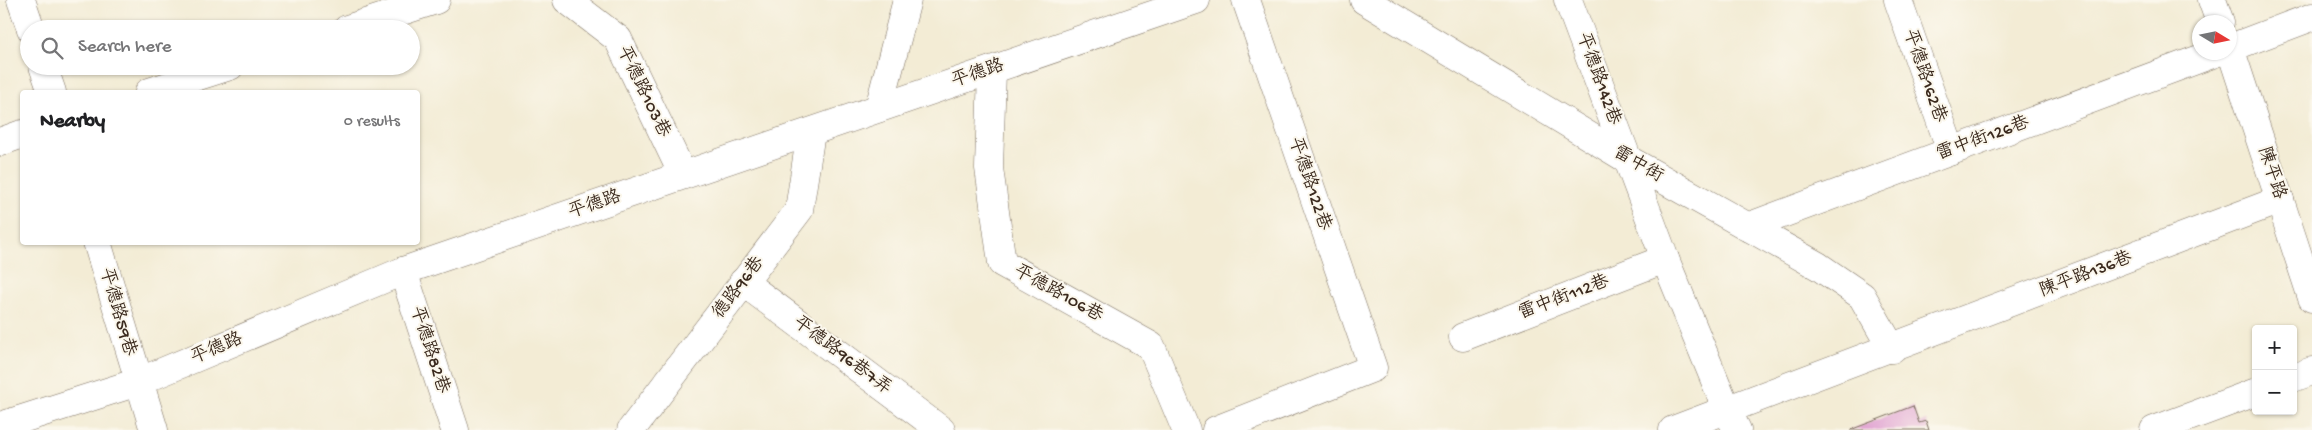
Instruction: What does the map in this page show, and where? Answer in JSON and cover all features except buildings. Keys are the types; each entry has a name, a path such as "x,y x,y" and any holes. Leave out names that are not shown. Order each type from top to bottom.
{"street":[{"path":"21,0 28,20"},
{"path":"375,20 436,0"},
{"name":"平德路103巷","path":"567,0 618,40 683,175"},
{"path":"879,108 907,0"},
{"name":"平德路","path":"0,426 138,382 403,270 1196,0"},
{"name":"平德路122巷","path":"1216,430 1373,368 1246,0"},
{"name":"雷中街","path":"1364,0 1627,158 1818,266 1862,296 1892,349"},
{"name":"平德路142巷","path":"1568,0 1627,158"},
{"name":"平德路162巷","path":"1898,0 1951,151"},
{"path":"2212,0 2217,15"},
{"path":"2237,45 2312,18"},
{"name":"雷中街126巷","path":"1747,227 2196,60"},
{"name":"陳平路","path":"2234,60 2312,298"},
{"name":"平德路106巷","path":"992,70 989,168 1002,263 1152,346 1186,430"},
{"path":"46,75 51,90"},
{"path":"155,90 202,75"},
{"name":"德路96巷","path":"631,430 799,210 811,132"},
{"path":"0,142 20,135"},
{"path":"1627,158 1665,259 1732,420"},
{"name":"陳平路136巷","path":"1892,349 2280,200"},
{"name":"平德路59巷","path":"98,245 154,430"},
{"name":"雷中街112巷","path":"1463,337 1665,259"},
{"name":"平德路82巷","path":"403,270 456,430"},
{"name":"平德路96巷7弄","path":"743,282 941,430"},
{"path":"1673,430 1732,420 1892,349"},
{"path":"2297,377 2312,371"},
{"path":"2154,430 2252,393"}]}
